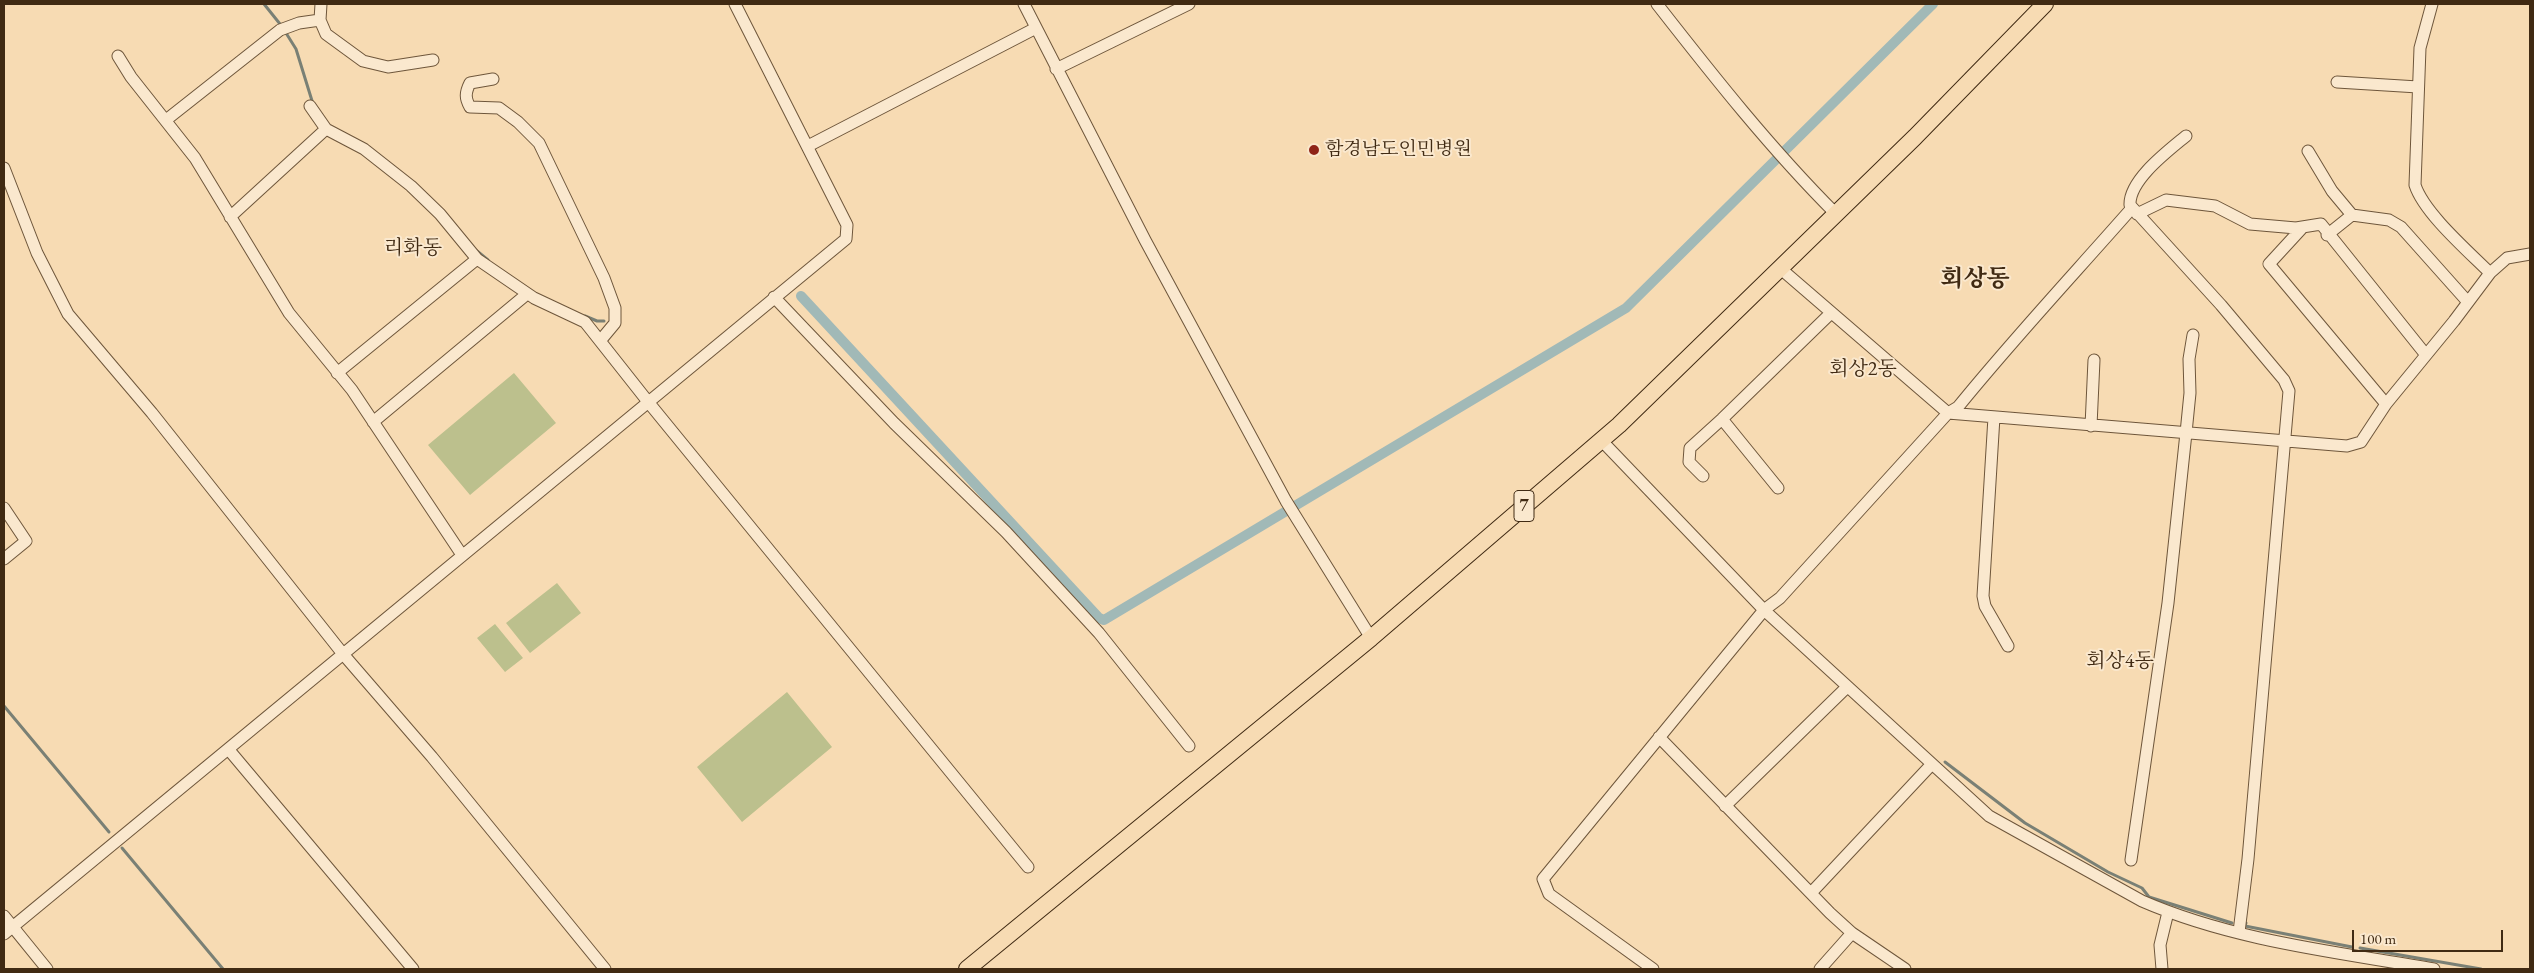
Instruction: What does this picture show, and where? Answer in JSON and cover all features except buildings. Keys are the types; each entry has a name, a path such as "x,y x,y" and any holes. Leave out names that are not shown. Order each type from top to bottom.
{"highway":[{"name":"7","path":"967,969 1371,638 1601,440 1781,269 2045,4"}],"street":[{"path":"320,4 320,20 326,34 363,61 388,67 433,60"},
{"path":"8,930 840,244 848,232 847,225 735,4"},
{"path":"1024,4 1056,69 1286,501 1371,638"},
{"path":"1056,69 1189,4"},
{"path":"1657,4 1710,73 1771,146 1836,214"},
{"path":"2432,4 2420,48 2415,185 2418,196 2490,273"},
{"path":"166,120 280,30 299,23 320,20"},
{"path":"808,146 1036,28"},
{"path":"118,56 131,77 195,158 288,313 352,390 462,555"},
{"path":"493,79 470,84 466,92 466,100 470,107 500,108 518,122 539,143 604,278 615,308 615,323 600,341"},
{"path":"2337,82 2418,86"},
{"path":"310,106 326,129 364,149 385,164 440,214 477,259 527,294 585,322 1028,867"},
{"path":"230,217 326,129"},
{"path":"2186,136 2147,170 2130,199 2135,211 2221,305 2284,380 2290,391 2268,615 2248,859 2239,932"},
{"path":"2308,151 2332,191 2352,215 2389,220 2401,227 2467,301"},
{"path":"4,168 37,253 68,314 152,413 343,654 432,757 605,969"},
{"path":"1654,969 1549,894 1542,879 1764,610 1780,598 1948,413 1958,407 2015,337 2135,211 2166,200 2215,206 2250,224 2302,227 2321,224 2327,235 2426,355"},
{"path":"2327,235 2352,215"},
{"path":"2302,227 2269,264 2386,404"},
{"path":"1781,269 1948,413 2347,446 2361,442 2386,404 2454,321 2467,301 2490,273 2507,258 2530,254"},
{"path":"337,373 477,259"},
{"path":"373,422 527,294"},
{"path":"774,297 894,423 1006,532 1093,626 1189,746"},
{"path":"1703,476 1689,462 1690,448 1831,313"},
{"path":"2131,860 2168,603 2190,393 2189,359 2193,335"},
{"path":"2091,426 2094,360"},
{"path":"1994,417 1983,596 1994,623 2008,646"},
{"path":"1722,419 1778,488"},
{"path":"1601,440 1764,610 1931,765 1989,816 2142,901 2168,912 2239,932 2305,947 2434,969"},
{"path":"4,508 26,540 4,559"},
{"path":"1725,806 1847,687"},
{"path":"1659,737 1852,933 1905,969"},
{"path":"228,750 413,969"},
{"path":"1811,893 1931,765"},
{"path":"2162,969 2160,945 2168,912"},
{"path":"4,916 8,930 48,969"},
{"path":"1820,969 1852,933"}],"green space":[{"path":"514,373 556,423 470,495 428,445"},
{"path":"557,583 581,613 530,653 506,623"},
{"path":"495,624 523,658 505,672 477,638"},
{"path":"787,692 832,747 742,822 697,767"}],"waterway":[{"path":"264,4 280,24"},
{"path":"801,296 1099,618 1104,620 1626,308 1933,4"},
{"path":"286,33 296,49 313,104"},
{"path":"477,251 488,260"},
{"path":"585,316 597,321 604,321"},
{"path":"4,706 109,832"},
{"path":"1945,762 2025,823 2108,872 2142,888 2149,897 2232,923"},
{"path":"122,848 223,969"},
{"path":"2246,923 2245,926 2352,947"},
{"path":"2360,948 2481,969"}],"place":[{"name":"함경남도인민병원","path":"1314,150"}],"district":[{"name":"리화동","path":"413,249"},
{"name":"회상동","path":"1975,279"},
{"name":"회상2동","path":"1863,370"},
{"name":"회상4동","path":"2120,662"}]}
